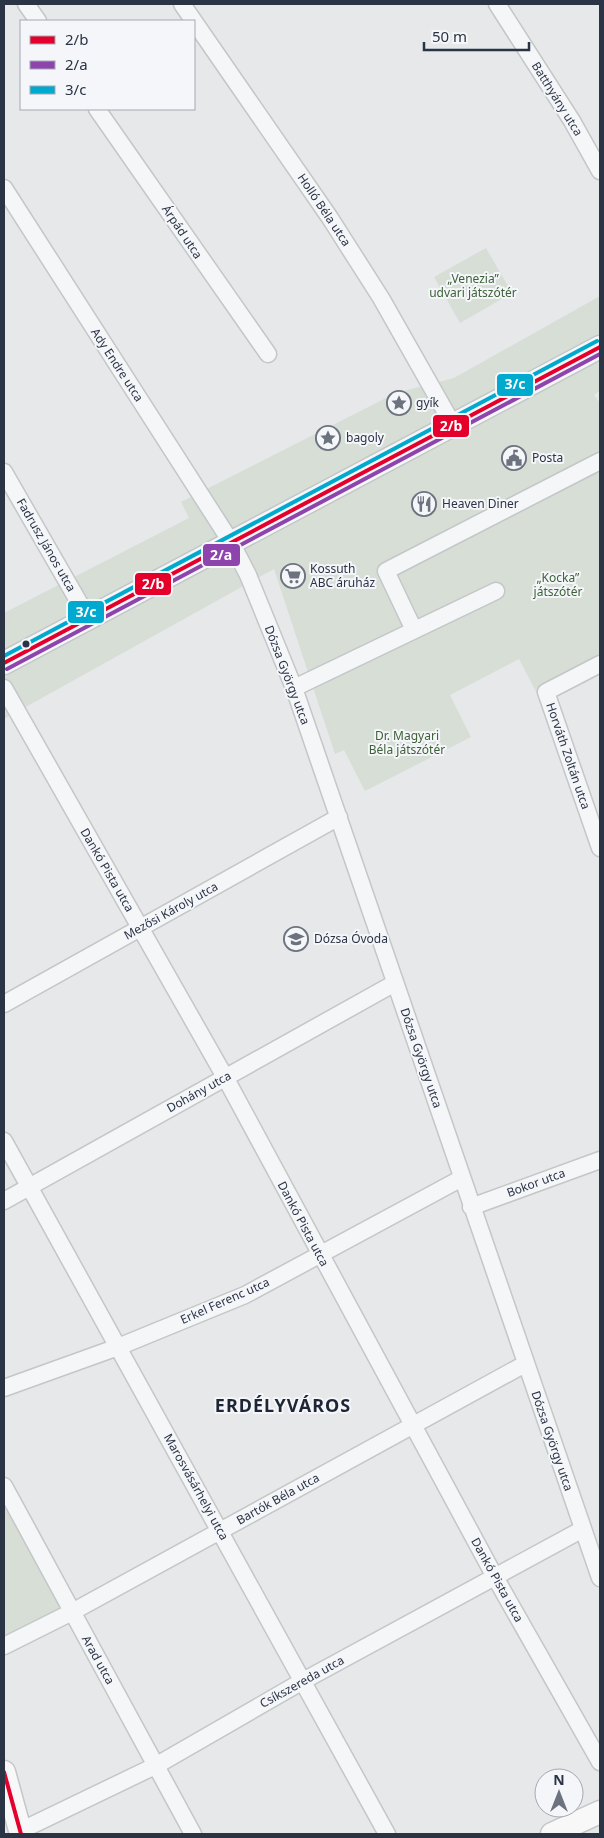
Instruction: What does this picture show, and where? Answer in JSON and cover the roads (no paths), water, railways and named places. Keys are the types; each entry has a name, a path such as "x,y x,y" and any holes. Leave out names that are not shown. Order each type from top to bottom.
{"street":[{"path":"26,4 37,20"},
{"name":"Holló Béla utca","path":"182,4 193,20"},
{"name":"Batthyány utca","path":"497,4 572,121 600,171"},
{"name":"Holló Béla utca","path":"195,23 330,218 381,298 453,425"},
{"name":"Árpád utca","path":"99,110 268,354"},
{"name":"Ady Endre utca","path":"4,188 231,542"},
{"path":"4,663 600,347"},
{"path":"414,630 386,571 599,461"},
{"name":"Fadrusz János utca","path":"4,472 88,618"},
{"name":"Dózsa György utca","path":"231,542 248,575 294,688 600,1578"},
{"path":"294,688 496,590"},
{"name":"Horváth Zoltán utca","path":"599,841 546,692 600,664"},
{"name":"Dankó Pista utca","path":"4,688 225,1077 495,1577 600,1762"},
{"name":"Mezősi Károly utca","path":"4,1004 339,818"},
{"name":"Dohány utca","path":"4,1201 395,983"},
{"name":"Marosvásárhelyi utca","path":"4,1141 387,1834"},
{"name":"Bokor utca","path":"471,1207 600,1160"},
{"name":"Erkel Ferenc utca","path":"4,1388 118,1347 245,1295 462,1178"},
{"name":"Bartók Béla utca","path":"4,1646 72,1612 526,1364"},
{"name":"Arad utca","path":"4,1486 193,1834"},
{"name":"Csíkszereda utca","path":"20,1833 157,1765 302,1682 583,1529"},
{"path":"4,1772 20,1833"},
{"path":"552,1834 600,1812"}],"place":[{"name":"gyík","path":"399,403"},
{"name":"bagoly","path":"328,438"},
{"name":"Posta","path":"514,458"},
{"name":"Heaven Diner","path":"424,504"},
{"name":"Kossuth ABC áruház","path":"293,576"},
{"name":"Dózsa Óvoda","path":"296,939"}],"district":[{"name":"ERDÉLYVÁROS","path":"283,1406"}],"park label":[{"name":"„Venezia” udvari játszótér","path":"473,286"},
{"name":"„Kocka” játszótér","path":"558,585"},
{"name":"Dr. Magyari Béla játszótér","path":"407,743"}]}
